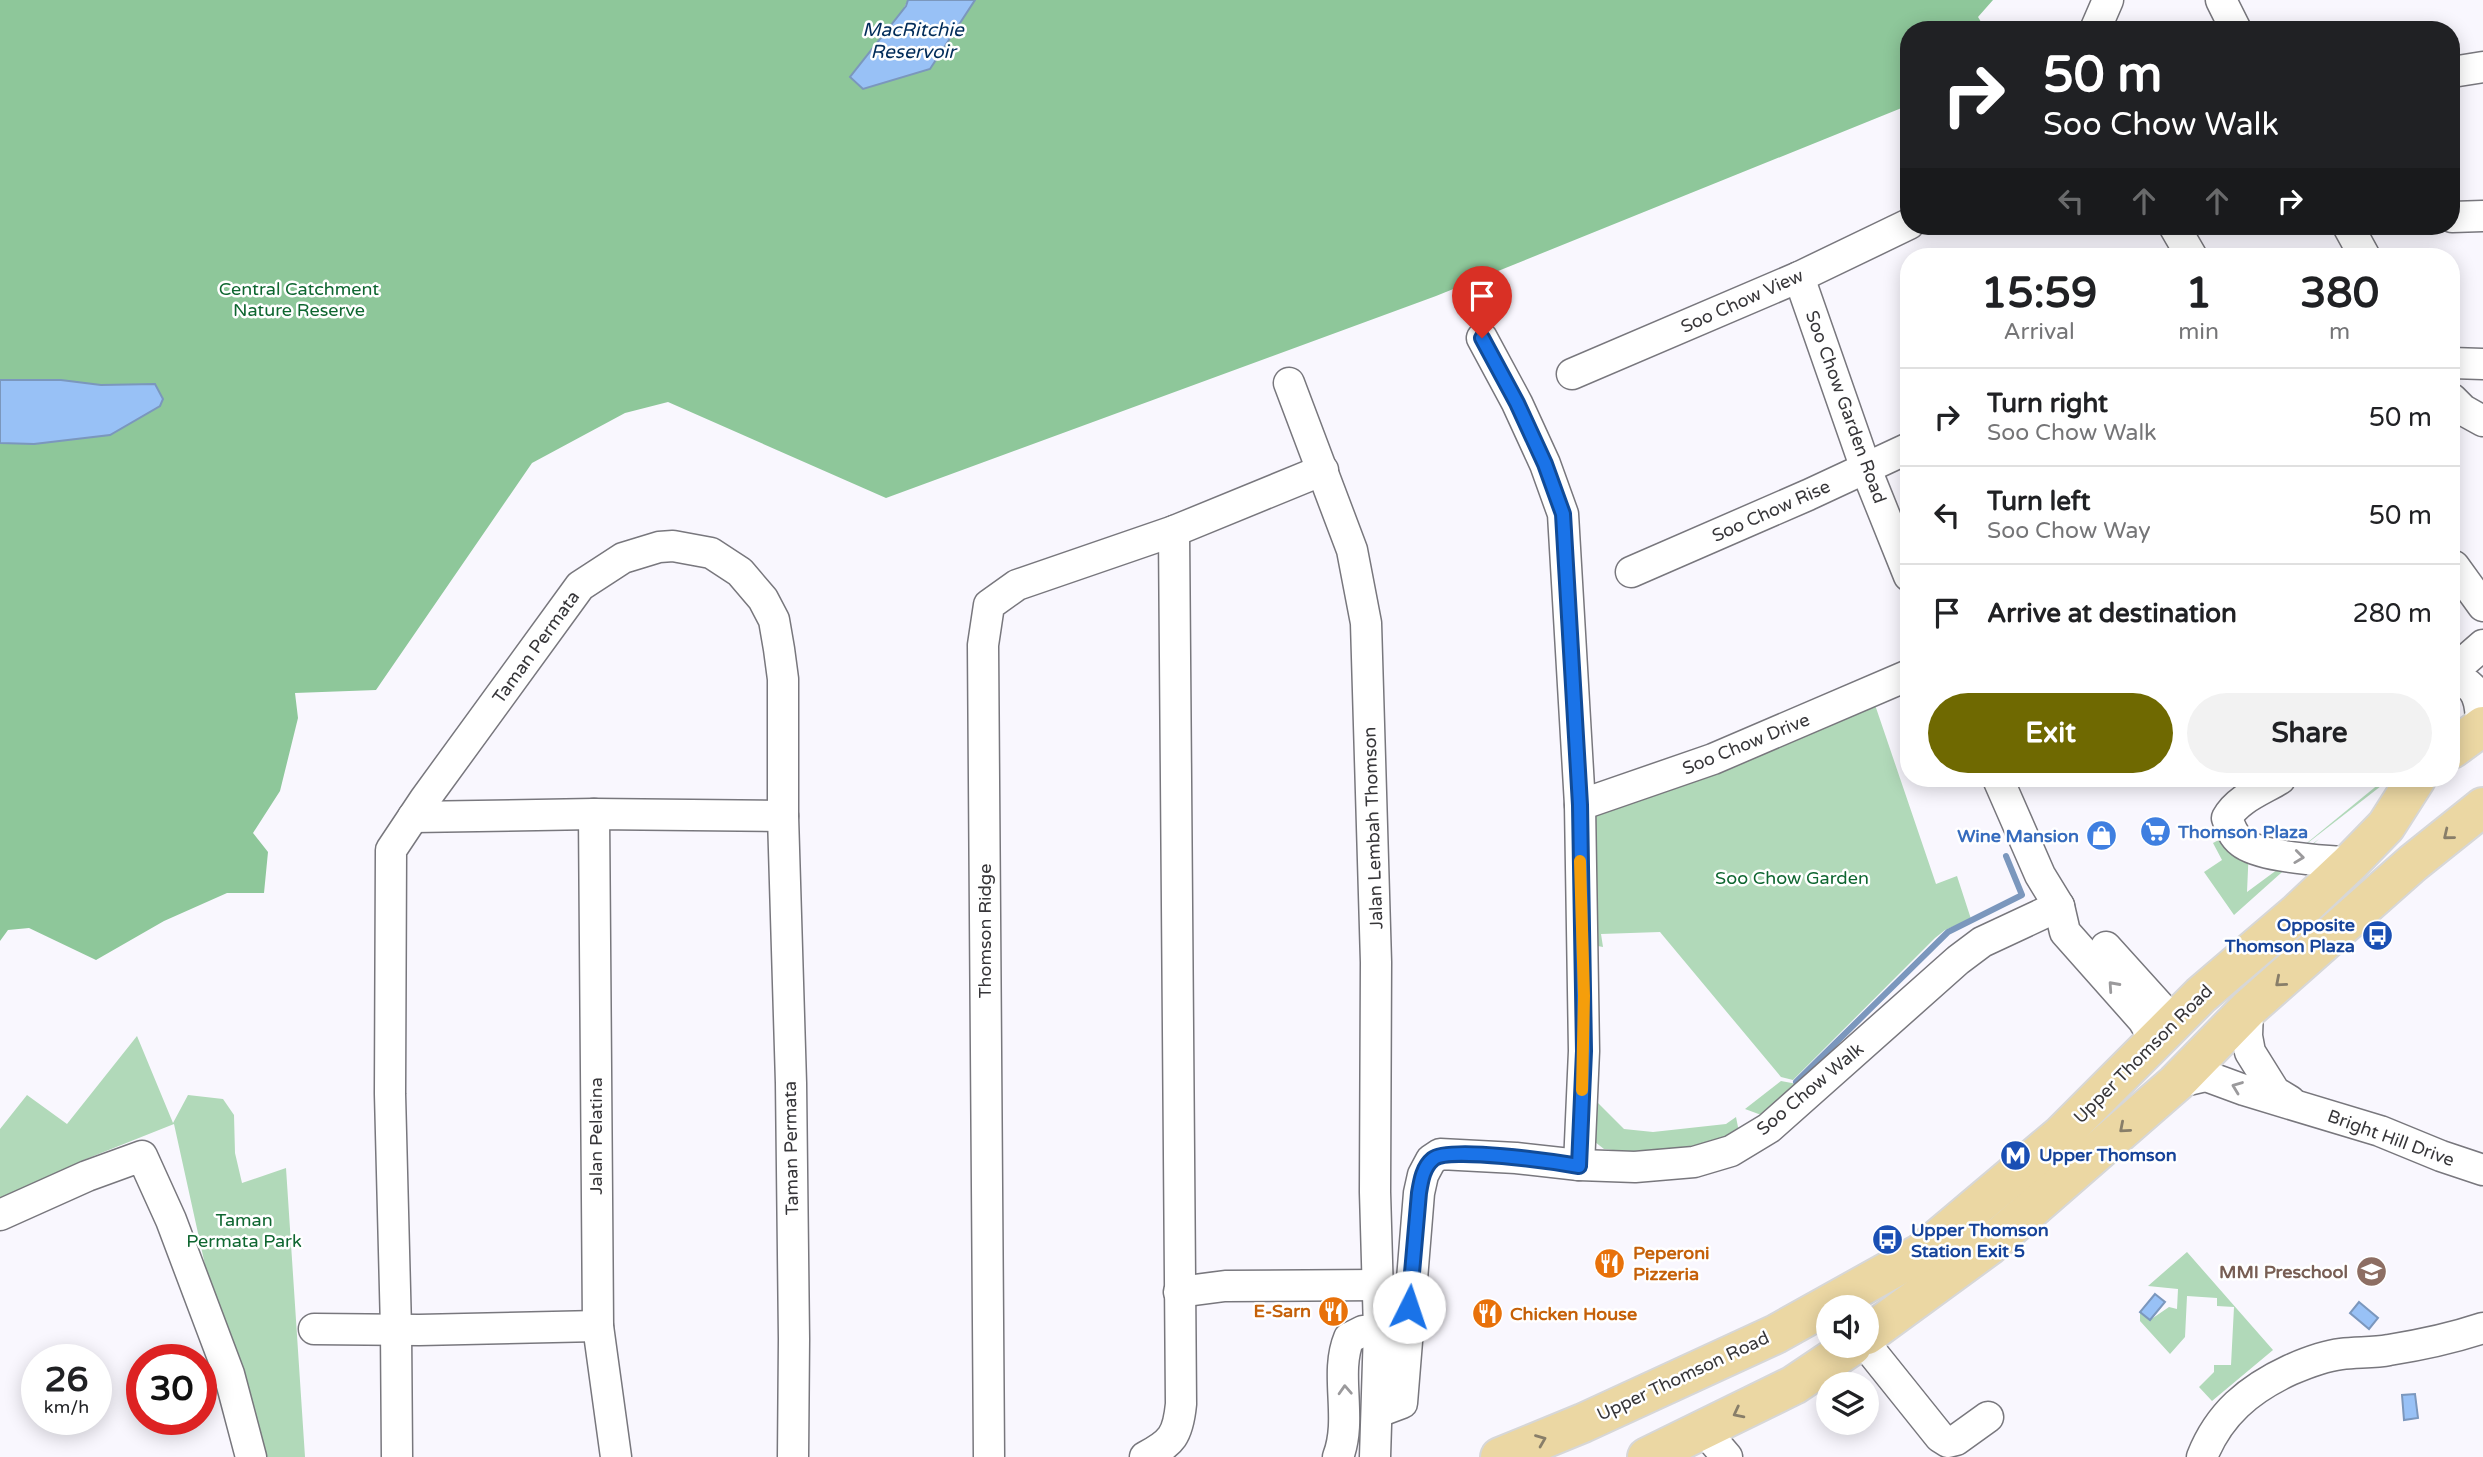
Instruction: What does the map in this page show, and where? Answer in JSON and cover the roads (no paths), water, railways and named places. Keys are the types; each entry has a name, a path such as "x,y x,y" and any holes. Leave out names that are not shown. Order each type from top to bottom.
{"main road":[{"name":"Upper Thomson Road","path":"1500,1457 1583,1423 1776,1334 1990,1245 2034,1182 2062,1135 2201,995 2297,913 2350,863 2386,827 2411,787"},
{"name":"Upper Thomson Road","path":"2034,1182 2176,1083 2248,1009 2413,863 2483,807"},
{"name":"Upper Thomson Road","path":"1879,1322 1930,1268"},
{"path":"1647,1457 1716,1443 1834,1358"}],"street":[{"path":"2099,21 2108,0"},
{"path":"2221,0 2232,21"},
{"path":"2460,71 2483,67"},
{"path":"2460,217 2483,216"},
{"name":"Soo Chow View","path":"1572,374 1799,277 1900,228"},
{"name":"Soo Chow Garden Road","path":"1799,277 1866,469 1900,554"},
{"path":"1482,338 1517,403 1545,464 1563,514 1580,805 1584,1051 1579,1166"},
{"path":"2460,363 2483,364"},
{"name":"Jalan Lembah Thomson","path":"1289,383 1352,550 1366,623 1376,962 1375,1192 1378,1285"},
{"path":"2460,407 2483,421"},
{"name":"Soo Chow Rise","path":"1631,572 1900,452"},
{"name":"Thomson Ridge","path":"989,1457 983,645 989,605 1017,585 1174,531 1323,470"},
{"path":"1144,1457 1170,1441 1176,1432 1179,1419 1174,531"},
{"name":"Taman Permata","path":"397,1457 390,1094 389,856 413,817 580,586 623,558 647,550 673,546 711,553 748,580 763,599 774,620 783,679 783,816 791,1083 793,1457"},
{"path":"2460,562 2483,581"},
{"path":"2460,568 2483,606"},
{"path":"2460,665 2483,645"},
{"name":"Soo Chow Drive","path":"1580,805 1713,759 1900,680"},
{"path":"2460,681 2476,691 2481,707 2472,734"},
{"path":"2002,787 2040,875 2059,906 2065,932 2143,1020 2166,1030"},
{"path":"2266,787 2241,801 2231,811 2227,818 2235,835 2249,847 2262,852 2350,863"},
{"path":"413,817 594,814 783,816"},
{"name":"Jalan Pelatina","path":"594,814 598,1326 616,1457"},
{"name":"Soo Chow Walk","path":"1390,1408 1419,1193 1423,1175 1431,1160 1440,1154 1516,1158 1579,1166 1635,1167 1694,1162 1731,1151 1769,1128 1974,948 2001,932 2059,906"},
{"name":"Bright Hill Drive","path":"2248,1009 2247,1036 2252,1055 2275,1092 2298,1105"},
{"name":"Bright Hill Drive","path":"2176,1083 2206,1076 2380,1131 2483,1170"},
{"path":"0,1214 87,1176 142,1156 171,1220 229,1374 251,1457"},
{"path":"1179,1292 1225,1286 1378,1285 1379,1329 1390,1408 1379,1452"},
{"path":"314,1329 598,1326"},
{"path":"2202,1457 2209,1438 2221,1420 2240,1400 2264,1382 2306,1363 2339,1354 2386,1351 2463,1335 2483,1328"},
{"path":"1338,1457 1343,1442 1346,1412 1345,1347 1349,1338 1363,1331 1379,1329"},
{"path":"1877,1358 1940,1437 1948,1442 1956,1440 1988,1417"}],"water":[{"name":"MacRitchie Reservoir","path":"908,0 975,0 930,69 863,89 850,77"},
{"path":"0,380 61,380 101,385 155,384 163,399 160,406 110,435 34,444 0,443"},
{"path":"2155,1294 2165,1302 2150,1320 2140,1312"},
{"path":"2359,1302 2378,1318 2369,1329 2350,1313"},
{"path":"2415,1394 2418,1418 2404,1420 2402,1395"}],"waterway":[{"path":"1796,1082 1948,932 2022,895 2006,856"}],"place":[{"name":"Thomson Plaza","path":"2155,832"},
{"name":"Wine Mansion","path":"2102,836"},
{"name":"Opposite Thomson Plaza","path":"2378,935"},
{"name":"Upper Thomson","path":"2016,1155"},
{"name":"Upper Thomson Station Exit 5","path":"1888,1240"},
{"name":"Peperoni Pizzeria","path":"1610,1263"},
{"name":"MMI Preschool","path":"2371,1272"},
{"name":"E-Sarn","path":"1334,1311"},
{"name":"Chicken House","path":"1487,1314"}],"park label":[{"name":"Central Catchment Nature Reserve","path":"299,299"},
{"name":"Soo Chow Garden","path":"1792,878"},
{"name":"Taman Permata Park","path":"244,1230"}]}
